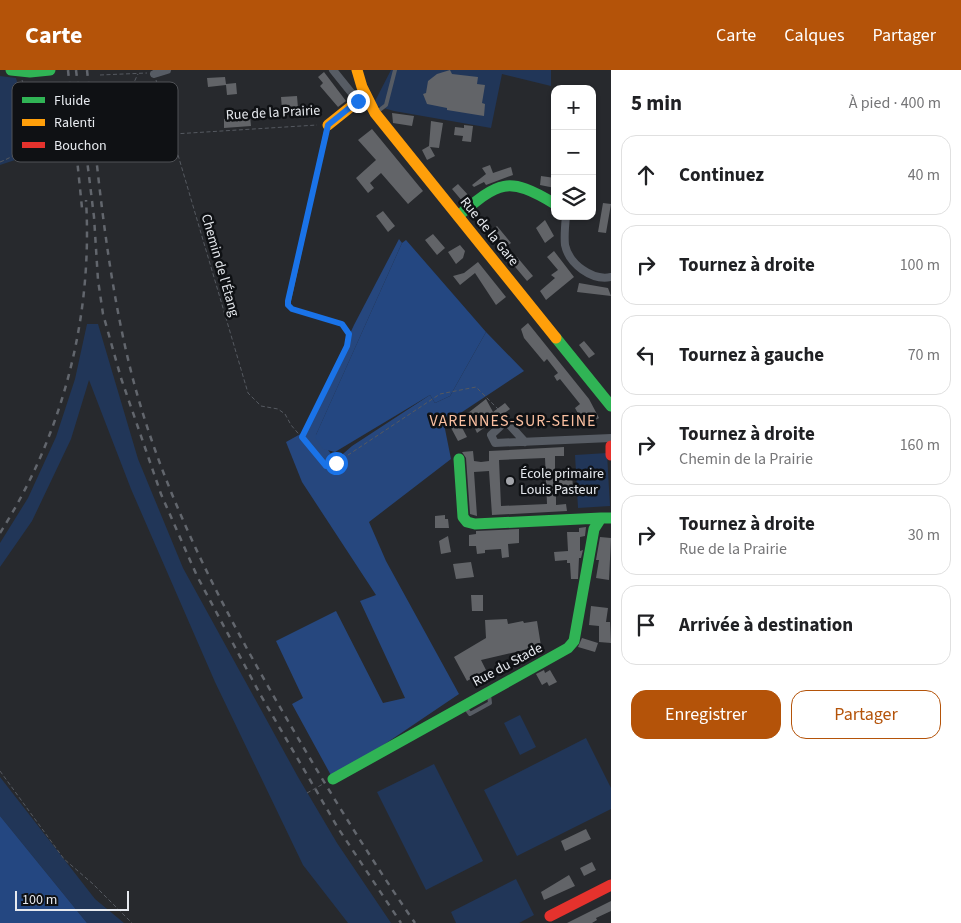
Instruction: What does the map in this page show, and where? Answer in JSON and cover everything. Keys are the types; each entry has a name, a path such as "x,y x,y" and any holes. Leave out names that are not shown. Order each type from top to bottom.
{"street":[{"path":"20,71 50,70"},
{"path":"154,74 167,70"},
{"path":"333,70 363,100"},
{"name":"Rue de la Gare","path":"358,70 363,100 611,406"},
{"name":"Rue de la Prairie","path":"328,125 363,100"},
{"path":"458,216 493,188 502,184 520,185 551,202"},
{"path":"566,220 566,246 571,258 588,274 611,277"},
{"path":"525,442 611,438"},
{"path":"611,446 611,456"},
{"path":"459,459 463,517 467,522 475,524 591,517 606,518"},
{"name":"Rue du Stade","path":"333,778 568,648 574,641 594,529 606,518"},
{"path":"550,916 611,885"}],"lane":[{"path":"375,113 386,105 395,70"},
{"path":"288,301 328,125"}],"path":[{"path":"20,71 30,82"},
{"path":"100,75 139,73 134,82"},
{"name":"Chemin de l'Étang","path":"154,74 156,82"},
{"name":"Rue de la Prairie","path":"178,135 328,125"},
{"name":"Chemin de l'Étang","path":"178,152 248,393 260,406 278,409 284,414 326,466 336,463 440,394 476,387 498,409"},
{"path":"0,162 12,156"},
{"path":"288,301 288,305 292,309 342,324 349,334 347,346 302,437"},
{"path":"0,771 64,859 93,884 132,923"},
{"path":"307,793 333,778"}],"shaded area":[{"path":"391,70 551,70 551,86 502,74 491,128 394,111 373,105"},
{"path":"0,76 16,78 17,82 12,82 12,161 0,165"},
{"path":"399,239 402,243 316,435 336,460 352,446 430,395 435,403 450,396 486,332 524,371 444,424 451,459 369,522 386,561 459,694 333,779 292,704 303,698 276,641 336,611 383,703 405,698 360,601 376,595 302,482 286,442 304,432 354,325"},
{"path":"406,240 486,332 450,396 435,403 430,395 335,452 323,449 315,437 402,243"},
{"path":"87,324 98,324 138,459 183,568 298,777 337,843 391,923 348,923 303,865 215,682 131,489 89,380 71,439 32,521 0,567 0,543 28,498 56,437 75,379"},
{"path":"607,453 610,506 578,508 575,455"},
{"path":"520,715 536,747 520,755 504,723"},
{"path":"586,738 611,788 611,809 517,856 484,790"},
{"path":"434,764 483,861 426,890 377,792"},
{"path":"0,777 95,899 124,923 87,923 0,816"},
{"path":"0,816 87,923 0,923"},
{"path":"516,879 534,915 519,923 456,923 451,912"}],"building":[{"path":"450,70 452,74 478,77 477,84 485,85 482,103 485,104 484,116 447,110 447,108 427,104 423,94 426,93 428,81 437,74"},
{"path":"324,72 346,101 338,107 320,86 323,83 318,77"},
{"path":"225,77 226,84 236,83 237,94 227,95 226,85 208,87 207,78"},
{"path":"297,96 298,108 282,109 281,97"},
{"path":"392,113 414,116 412,126 393,123"},
{"path":"250,116 251,126 224,128 224,119"},
{"path":"431,121 443,123 439,148 430,147 435,156 427,160 422,150 429,146"},
{"path":"464,125 473,126 471,142 462,141 463,136 454,135 455,127 464,128"},
{"path":"372,129 423,191 408,204 381,173 370,183 374,188 368,193 356,178 376,160 358,140"},
{"path":"490,165 493,173 511,167 513,175 486,185 484,182 474,187 472,185 486,174 482,168"},
{"path":"541,176 551,177 551,187 540,185"},
{"path":"458,184 470,197 463,202 452,189"},
{"path":"603,203 611,204 606,233 598,232"},
{"path":"383,211 395,226 388,232 376,216"},
{"path":"545,220 554,236 545,243 536,228"},
{"path":"497,226 511,243 504,248 491,231"},
{"path":"433,234 445,248 437,255 425,240"},
{"path":"460,245 465,251 463,258 456,264 448,252"},
{"path":"554,251 574,277 546,300 540,291 555,278 551,275 558,270 547,257"},
{"path":"517,257 533,276 527,281 511,262"},
{"path":"478,262 506,297 496,305 475,273 460,285 453,276 464,273"},
{"path":"579,283 608,288 611,296 577,292"},
{"path":"528,323 589,399 599,418 592,422 590,419 583,422 575,408 580,404 560,379 557,381 554,376 558,373 547,359 544,362 524,338 521,329"},
{"path":"584,341 595,354 589,358 579,345"},
{"path":"486,399 493,412 505,403 510,409 477,433 468,413"},
{"path":"458,420 467,437 458,441 449,424"},
{"path":"564,447 564,456 555,456 555,469 572,469 573,492 556,492 556,505 566,504 567,511 492,515 489,471 474,472 477,516 470,514 466,458 462,452 473,451 474,461 481,462 489,461 489,451","holes":["545,458 547,504 501,506 499,460"]},
{"path":"445,515 445,519 448,519 449,528 435,528 435,516"},
{"path":"586,527 585,536 580,537 580,551 583,550 581,558 579,558 578,579 571,579 570,563 567,563 567,560 555,561 554,552 568,551 567,532 579,532 579,528"},
{"path":"519,529 519,543 508,544 509,557 502,558 501,549 485,550 485,553 477,554 476,546 469,546 469,535 476,534 476,531"},
{"path":"448,536 451,552 441,554 439,541"},
{"path":"600,537 611,538 609,580 596,578 599,560 596,560"},
{"path":"471,562 474,577 456,579 453,564"},
{"path":"471,595 483,595 483,611 472,611"},
{"path":"591,606 608,608 606,622 610,622 611,643 599,642 599,626 589,625"},
{"path":"507,619 508,624 537,621 541,646 481,660 486,670 467,681 454,657 486,638 485,620"},
{"path":"582,638 598,643 595,652 578,647"},
{"path":"544,670 545,673 550,670 557,682 549,686 547,682 542,685 536,674"},
{"path":"586,829 591,839 565,851 561,841"},
{"path":"592,862 596,870 584,876 580,868"},
{"path":"569,875 575,886 544,900 541,892"},
{"path":"611,901 611,911 596,918 597,920 592,923 567,923"}],"railway":[{"path":"68,70 69,82"},
{"path":"76,70 77,82"},
{"path":"87,70 88,82"},
{"path":"77,162 82,208"},
{"path":"87,162 103,314 121,378 161,494 197,576 260,694 338,828 401,923"},
{"path":"96,162 110,267 125,345 147,427 179,512 239,635 299,741 380,872 415,923"},
{"path":"0,533 22,495 41,456 57,415 69,373 78,331 84,287 87,244 86,200"}],"traffic: fast":[{"path":"11,70 30,72 50,70"},
{"path":"458,216 484,196 504,186 525,189 551,202"},
{"path":"556,338 611,406"},
{"path":"459,459 463,517 467,522 475,524 601,518"},
{"path":"333,779 568,648 574,641 594,529 601,518 611,518"}],"traffic: slow":[{"path":"357,70 362,87 375,113 556,338"},
{"path":"328,125 358,101 367,100"}],"traffic: jam":[{"path":"611,446 611,455"},
{"path":"550,916 611,885"}],"place":[{"name":"École primaire Louis Pasteur","path":"510,481"}],"district":[{"name":"VARENNES-SUR-SEINE","path":"513,420"}],"route":[{"path":"336,463 326,466 302,437 347,346 349,334 346,327 342,324 292,309 288,305 288,301 328,125 358,101"}]}
